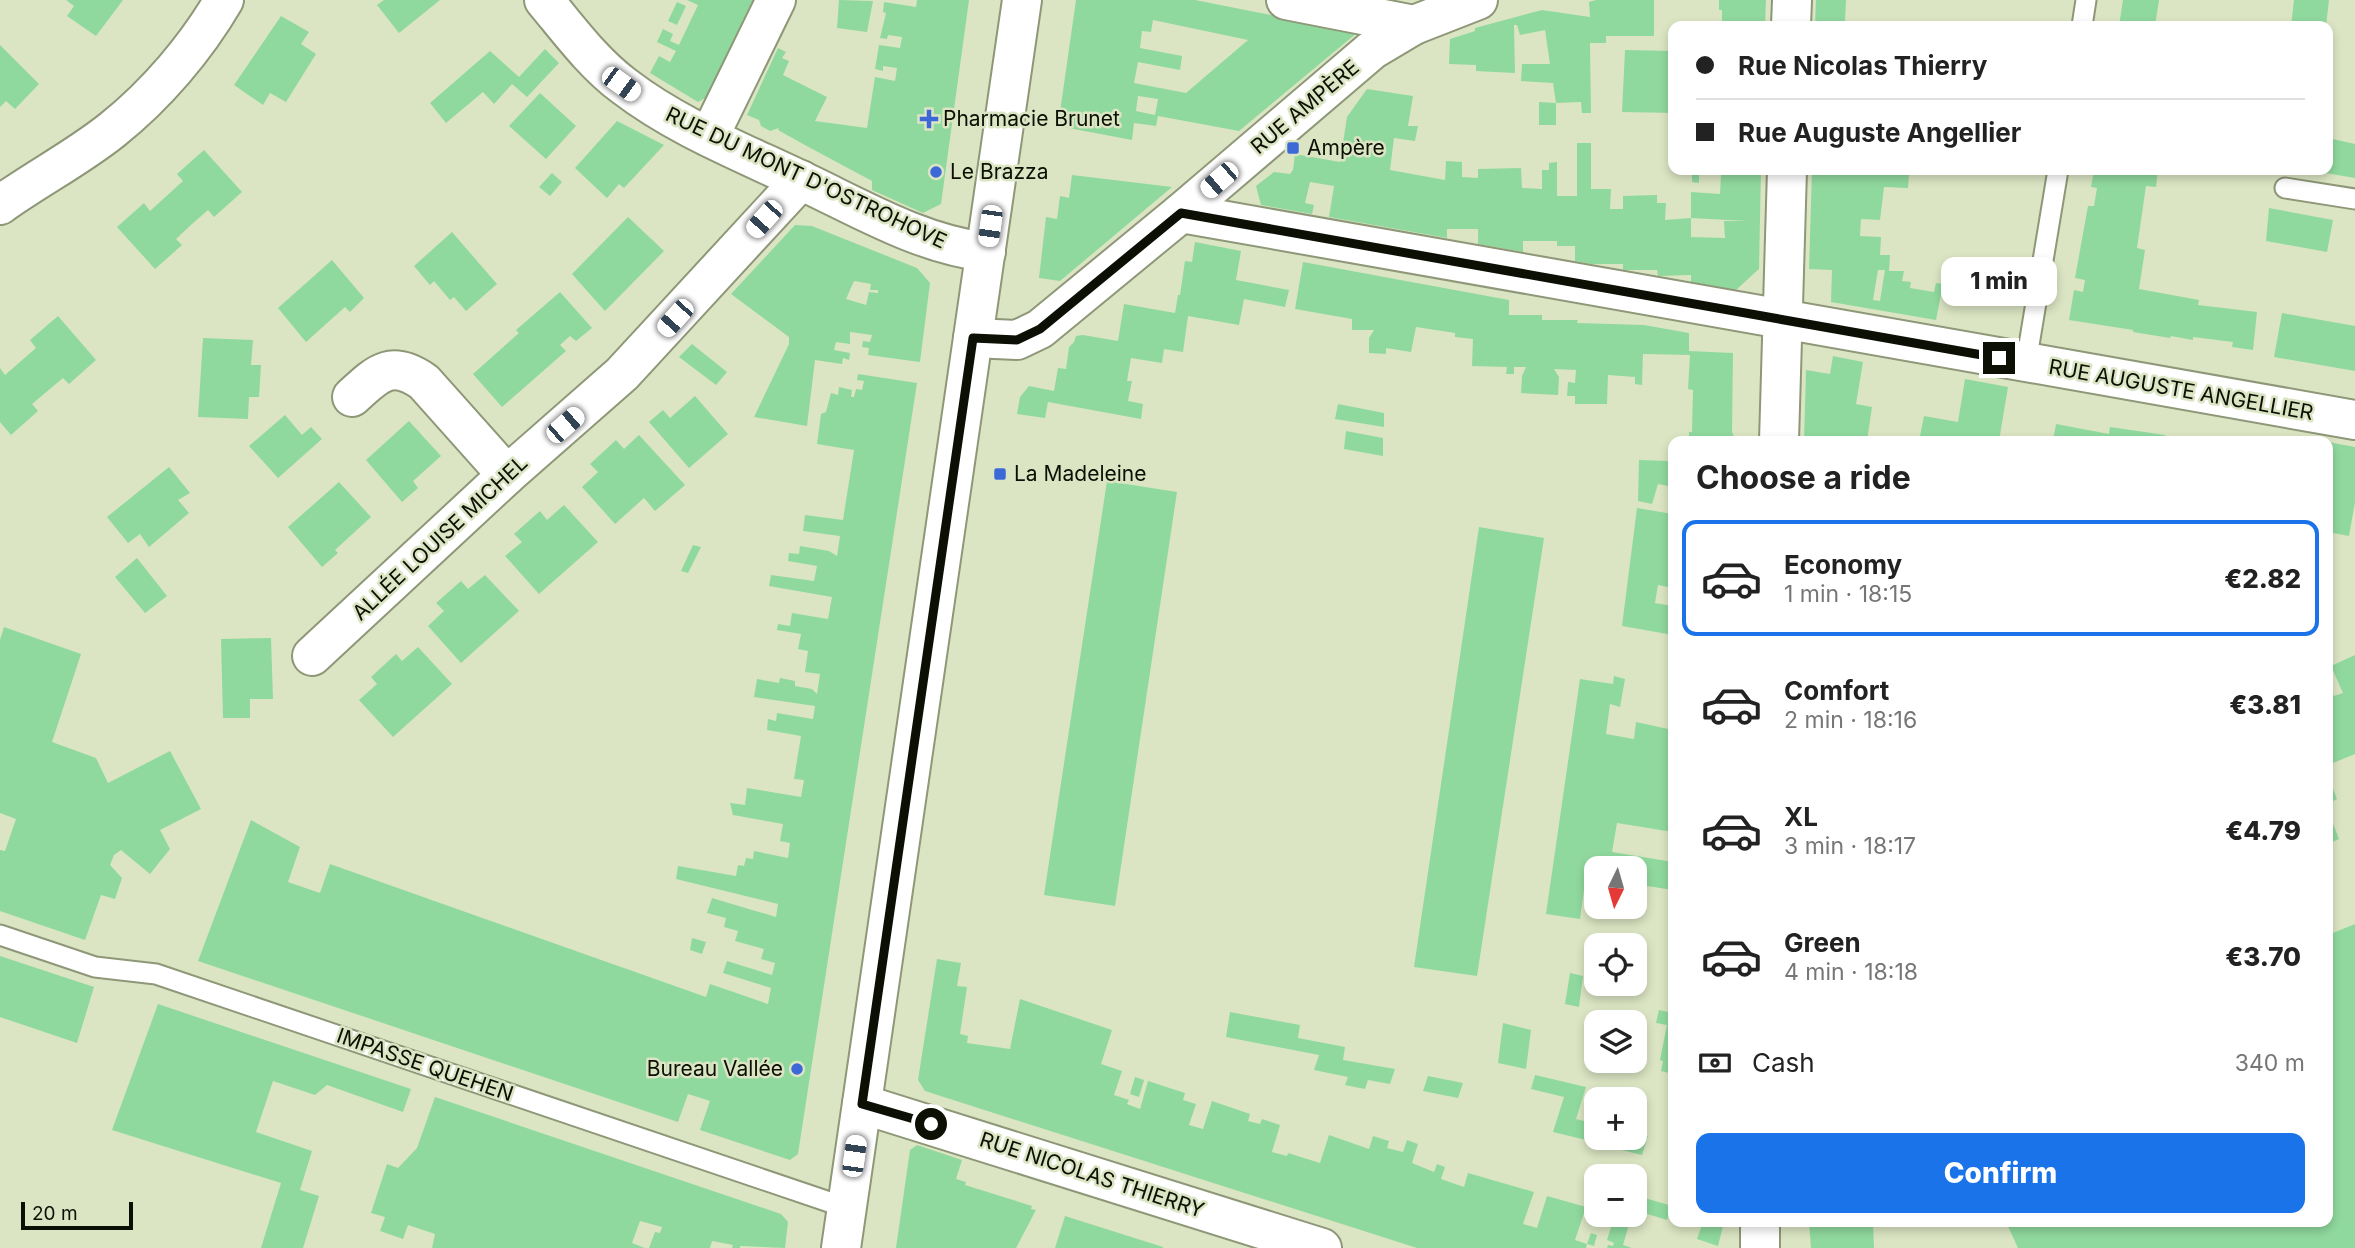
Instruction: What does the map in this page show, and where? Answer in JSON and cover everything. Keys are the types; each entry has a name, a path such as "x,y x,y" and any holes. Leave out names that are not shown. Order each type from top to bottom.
{"street":[{"path":"0,205 112,130 184,57 224,0"},
{"name":"RUE DU MONT D'OSTROHOVE","path":"544,0 588,52 621,84 659,110 709,137 929,239 960,249 986,251"},
{"path":"709,137 776,0"},
{"path":"841,1248 1022,0"},
{"path":"1286,0 1414,25"},
{"name":"RUE AMPÈRE","path":"973,338 1017,340 1040,329 1372,50 1414,25 1478,0"},
{"path":"1791,21 1792,0"},
{"path":"1779,436 1787,175"},
{"name":"ALLÉE LOUISE MICHEL","path":"312,656 631,365 801,180"},
{"name":"RUE AUGUSTE ANGELLIER","path":"1181,213 2355,420"},
{"path":"352,397 378,374 390,369 414,375 424,382 508,475"},
{"name":"RUE NICOLAS THIERRY","path":"862,1104 1322,1248"},
{"path":"1760,1227 1760,1248"}],"lane":[{"path":"2083,21 2086,0"},
{"path":"2026,363 2057,175"},
{"path":"2286,188 2355,199"},
{"name":"IMPASSE QUEHEN","path":"0,935 94,967 156,974 847,1208"}],"building":[{"path":"66,0 123,0 96,36 67,16 74,6"},
{"path":"384,0 440,0 399,33 377,5"},
{"path":"687,0 756,0 711,95 698,102 650,73 659,56 670,62 676,51 657,42 663,29 673,34 670,41 679,45 698,5"},
{"path":"839,0 873,1 867,32 837,28"},
{"path":"917,0 969,0 941,204 923,213 872,190 872,181 778,130 779,128 770,131 761,126 759,120 747,115 778,48 786,52 782,58 789,61 783,75 827,97 815,121 867,128 875,77 895,81 897,68 883,66 883,71 875,69 879,45 900,48 902,37 888,35 887,39 880,38 886,13 883,12 884,2 916,7"},
{"path":"1076,0 1195,0 1276,16 1281,12 1358,32 1239,131 1158,116 1156,126 1134,123 1132,140 1058,126","holes":["1153,20 1248,40 1186,93 1134,83 1138,62 1180,70 1182,56 1140,48 1142,31 1151,32","1138,96 1158,99 1155,115 1136,111"]},
{"path":"1654,0 1654,36 1606,36 1606,43 1590,43 1591,113 1582,113 1581,102 1556,103 1553,83 1521,81 1522,64 1550,64 1545,30 1520,35 1517,25 1514,25 1515,73 1476,71 1476,65 1449,64 1450,39 1475,31 1475,28 1542,10 1590,17 1589,2"},
{"path":"1719,0 1766,0 1765,21 1722,21 1722,10 1719,10"},
{"path":"1816,0 1846,0 1845,21 1815,21"},
{"path":"2123,0 2159,0 2156,21 2120,21"},
{"path":"2294,0 2329,0 2327,21 2292,21"},
{"path":"677,2 686,6 677,25 668,21"},
{"path":"281,16 309,32 301,44 316,54 286,102 270,93 263,105 234,85"},
{"path":"0,45 39,84 15,109 6,101 0,107"},
{"path":"545,49 559,63 527,97 512,84 494,104 483,92 446,123 430,103 490,51 519,77"},
{"path":"1625,50 1668,51 1668,113 1622,112"},
{"path":"1367,89 1413,96 1408,126 1418,126 1415,141 1394,138 1390,170 1445,180 1446,161 1462,162 1462,177 1478,178 1478,169 1521,168 1522,188 1542,189 1542,170 1549,170 1549,163 1557,162 1557,196 1577,196 1577,143 1591,143 1591,189 1611,189 1610,209 1623,209 1623,196 1657,195 1657,203 1666,203 1665,220 1691,218 1691,192 1720,194 1721,175 1761,175 1759,269 1736,290 1691,282 1691,275 1658,276 1657,270 1623,270 1623,264 1575,261 1575,246 1557,246 1557,241 1523,241 1523,252 1478,244 1478,229 1447,229 1447,238 1329,217 1334,186 1310,182 1305,203 1314,205 1312,214 1261,205 1256,186 1274,172 1290,174 1295,154 1340,162 1347,117","holes":["1691,218 1747,221 1724,221 1725,238 1691,237"]},
{"path":"540,93 576,126 546,159 509,126"},
{"path":"1539,102 1556,103 1556,125 1539,125"},
{"path":"617,121 664,145 624,188 619,184 607,198 575,168"},
{"path":"2333,139 2355,144 2355,178 2333,174"},
{"path":"204,150 242,192 214,217 208,210 192,224 176,239 182,245 155,269 117,227 144,203 150,211 183,181 177,174"},
{"path":"552,173 562,182 550,196 539,187"},
{"path":"1072,175 1172,187 1060,281 1039,278 1046,217 1057,219 1060,196 1069,198"},
{"path":"1692,175 1699,175 1699,183 1692,182"},
{"path":"1812,175 1909,175 1908,188 1884,187 1880,220 1861,219 1860,236 1881,237 1880,255 1890,255 1889,271 1904,271 1902,281 1911,282 1910,288 1934,292 1936,283 1943,284 1936,320 1831,302 1832,270 1809,269","holes":["1878,270 1885,270 1880,301 1873,300"]},
{"path":"2093,175 2157,175 2156,187 2146,186 2137,248 2145,250 2139,289 2199,300 2198,305 2257,312 2253,350 2232,347 2233,342 2193,337 2193,340 2170,338 2069,320 2074,290 2083,292 2085,280 2075,278 2088,206 2094,206 2097,188 2091,187"},
{"path":"2269,208 2333,220 2327,252 2266,241"},
{"path":"628,217 664,251 605,311 572,274"},
{"path":"795,225 812,226 917,268 930,283 920,362 868,355 869,348 862,347 863,341 870,342 872,335 850,332 850,344 836,342 834,350 850,353 849,360 843,358 842,364 815,360 807,426 754,417 789,344 789,337 731,294","holes":["854,281 871,284 870,290 878,290 878,293 869,292 866,305 846,299"]},
{"path":"452,232 497,284 466,311 454,297 450,300 434,281 430,285 414,266"},
{"path":"1195,242 1241,251 1236,280 1289,290 1285,307 1244,299 1239,325 1188,316 1183,352 1164,349 1162,363 1131,358 1127,381 1132,381 1128,401 1143,404 1141,419 1048,402 1045,418 1017,414 1020,397 1029,386 1054,391 1058,368 1066,369 1069,347 1076,336 1118,341 1124,304 1175,313 1185,261 1192,262"},
{"path":"332,260 364,298 350,312 345,307 306,342 278,308"},
{"path":"1303,262 1509,300 1509,315 1542,315 1542,320 1578,320 1577,323 1644,325 1689,333 1689,351 1733,353 1733,436 1689,436 1689,432 1692,432 1693,390 1688,389 1690,355 1643,354 1642,385 1635,384 1635,377 1608,375 1607,404 1575,404 1575,396 1567,396 1568,382 1575,383 1576,370 1554,369 1559,377 1558,395 1521,393 1522,376 1526,367 1514,367 1514,374 1506,374 1507,367 1472,366 1473,339 1455,337 1455,333 1416,327 1411,352 1386,348 1386,354 1369,353 1369,338 1374,330 1352,330 1352,319 1295,309"},
{"path":"560,292 592,328 576,341 570,336 560,345 566,351 502,407 473,374 519,333 516,330"},
{"path":"2282,313 2355,326 2355,371 2274,357"},
{"path":"58,316 96,360 69,384 63,378 32,404 38,411 11,435 0,422 0,368 5,375 36,348 30,340"},
{"path":"203,338 253,340 251,365 261,365 259,397 249,397 248,419 198,417"},
{"path":"692,344 727,372 716,385 679,357"},
{"path":"1833,356 1863,362 1856,404 1872,407 1868,436 1804,436 1806,370 1830,374"},
{"path":"858,374 917,383 798,1154 790,1160 700,1130 710,1101 688,1094 678,1122 198,961 251,820 300,847 288,882 320,893 330,864 706,997 710,984 768,1004 771,988 723,973 727,961 772,975 775,963 761,959 764,949 735,941 738,931 724,927 726,918 707,913 712,898 776,917 778,904 676,879 678,866 736,876 738,865 744,866 746,858 753,859 754,851 788,858 790,843 780,841 783,824 733,815 730,803 745,805 747,788 801,797 804,780 794,779 801,736 767,730 768,719 776,721 777,713 813,719 815,706 754,697 757,679 779,683 780,678 795,681 795,686 812,689 817,694 820,674 805,672 808,651 798,649 801,634 777,630 778,624 790,626 792,613 828,619 832,597 769,586 771,575 814,581 817,566 788,561 789,553 799,554 800,546 829,551 837,556 840,536 803,531 805,515 843,520 854,450 817,444 821,414 826,412 831,393 838,395 839,387 852,390 851,397 854,397 856,389 862,390 864,381 857,380"},
{"path":"1965,379 2008,387 2000,436 1920,436 1924,416 1958,422"},
{"path":"695,396 728,434 689,468 649,422 663,410 670,418"},
{"path":"1338,404 1384,413 1384,427 1335,419"},
{"path":"285,415 302,435 311,427 322,439 278,478 249,446"},
{"path":"409,421 441,456 413,481 418,488 402,502 366,460"},
{"path":"2056,424 2109,434 2110,427 2165,435 2165,436 2054,436"},
{"path":"1346,431 1383,438 1383,456 1344,449"},
{"path":"639,435 685,485 655,511 644,498 615,524 582,487 598,472 590,464 616,440 624,449"},
{"path":"2333,443 2355,447 2355,502 2349,536 2333,533"},
{"path":"1639,460 1668,461 1668,486 1658,484 1652,504 1638,501"},
{"path":"169,467 190,493 178,500 189,513 149,547 140,534 128,543 107,517"},
{"path":"1107,481 1177,492 1115,906 1044,895"},
{"path":"339,482 371,517 335,550 338,553 322,567 288,527"},
{"path":"564,505 598,542 539,594 505,556 522,542 514,534 540,511 547,520"},
{"path":"1637,508 1668,513 1668,587 1658,585 1655,603 1668,605 1668,634 1622,626"},
{"path":"1479,527 1544,538 1477,976 1414,967"},
{"path":"693,545 701,547 688,573 681,571"},
{"path":"137,558 167,596 145,613 115,577"},
{"path":"485,575 519,611 461,663 428,626 444,611 436,603 461,581 468,589"},
{"path":"4,627 81,654 52,742 96,758 108,783 170,751 201,809 160,830 170,849 150,874 121,850 114,855 110,865 122,878 115,899 101,895 85,940 0,911 0,850 5,851 16,819 0,813 0,640"},
{"path":"271,638 273,699 250,699 250,718 223,718 221,639"},
{"path":"418,647 452,684 393,737 359,700 377,684 371,677 396,654 402,661"},
{"path":"2355,655 2355,754 2333,763 2333,694 2334,696 2343,693 2333,665"},
{"path":"1614,676 1625,679 1620,707 1610,704 1606,734 1634,739 1636,722 1668,729 1668,831 1617,823 1612,852 1636,856 1584,856 1584,890 1580,919 1546,914 1580,679 1613,684"},
{"path":"2333,824 2339,839 2333,842"},
{"path":"1647,858 1668,861 1668,889 1647,886"},
{"path":"2355,924 2355,1248 2018,1248 2008,1227 2333,1227 2333,933"},
{"path":"692,938 706,942 702,954 690,950"},
{"path":"0,956 94,987 77,1043 0,1017"},
{"path":"937,959 961,963 957,986 967,987 960,1034 968,1036 967,1043 1010,1049 1020,999 1112,1030 1101,1064 1122,1071 1114,1095 1129,1100 1127,1104 1140,1109 1148,1081 1185,1093 1183,1100 1196,1104 1189,1125 1203,1129 1212,1101 1250,1114 1248,1121 1260,1124 1262,1119 1280,1125 1272,1152 1287,1156 1288,1153 1320,1163 1329,1135 1369,1149 1373,1136 1389,1141 1387,1148 1403,1152 1407,1140 1418,1144 1412,1163 1434,1172 1437,1164 1445,1167 1441,1179 1464,1187 1468,1173 1534,1192 1523,1224 1537,1228 1547,1196 1584,1206 1575,1240 1587,1244 1586,1248 1417,1248 925,1091 918,1080"},
{"path":"1570,973 1583,976 1579,1007 1565,1004"},
{"path":"158,1004 411,1089 403,1112 327,1085 315,1095 273,1081 256,1132 312,1151 300,1190 319,1196 303,1248 261,1248 281,1183 112,1130"},
{"path":"1659,1010 1668,1012 1668,1073 1661,1071 1663,1061 1660,1060 1667,1025 1656,1023"},
{"path":"1230,1012 1300,1025 1298,1038 1345,1047 1343,1060 1395,1069 1390,1084 1368,1080 1365,1089 1345,1085 1348,1077 1314,1070 1319,1055 1226,1037"},
{"path":"1503,1023 1531,1030 1526,1069 1498,1063"},
{"path":"1535,1075 1586,1087 1576,1119 1584,1121 1584,1140 1553,1132 1564,1097 1531,1089"},
{"path":"1428,1076 1463,1083 1458,1098 1423,1091"},
{"path":"1135,1077 1144,1080 1139,1097 1130,1094"},
{"path":"435,1097 781,1214 788,1222 785,1248 732,1248 733,1245 712,1241 710,1248 649,1248 655,1232 660,1233 662,1227 640,1221 632,1243 645,1248 432,1248 435,1234 408,1225 403,1239 380,1231 385,1217 371,1213 387,1164 398,1168 417,1148"},
{"path":"917,1145 962,1160 956,1179 966,1182 965,1185 1032,1206 1031,1209 1036,1210 1016,1248 896,1248 910,1150"},
{"path":"1622,1150 1644,1150 1642,1155"},
{"path":"1647,1199 1668,1205 1667,1220 1647,1214"},
{"path":"1065,1216 1163,1247 1163,1248 1055,1248"},
{"path":"1611,1227 1628,1227 1623,1245 1632,1248 1607,1248 1614,1243 1607,1240"},
{"path":"1701,1227 1723,1227 1718,1246 1697,1239"},
{"path":"1809,1227 1873,1227 1874,1248 1811,1248"},
{"path":"1591,1233 1597,1235 1594,1246 1587,1244"}],"place":[{"name":"Pharmacie Brunet","path":"929,119"},
{"name":"Ampère","path":"1293,148"},
{"name":"Le Brazza","path":"936,172"},
{"name":"La Madeleine","path":"1000,474"},
{"name":"Bureau Vallée","path":"797,1069"}],"route":[{"path":"931,1124 862,1104 973,338 1017,340 1040,329 1181,213 1999,358"}]}
